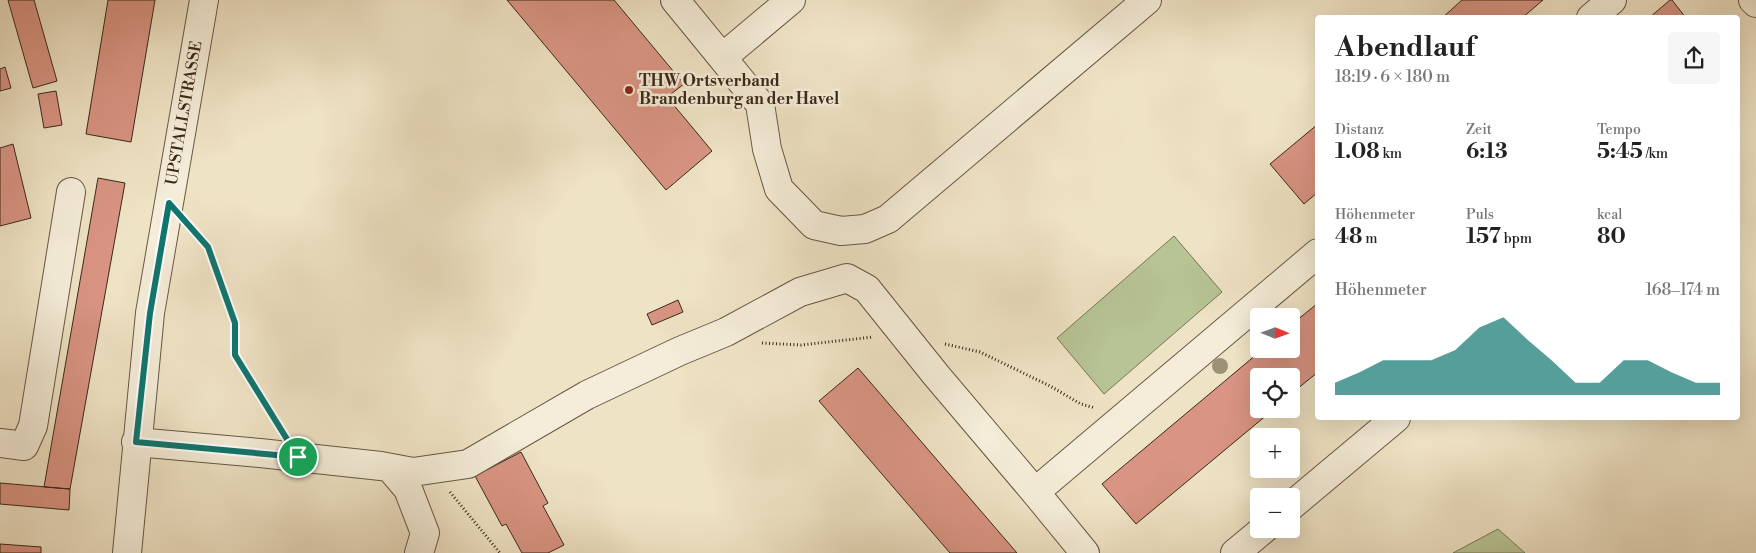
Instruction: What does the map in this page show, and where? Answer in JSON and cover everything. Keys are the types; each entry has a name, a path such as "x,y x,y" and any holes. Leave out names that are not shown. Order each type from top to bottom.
{"street":[{"name":"UPSTALLSTRASSE","path":"127,553 136,442 150,313 204,0"},
{"path":"675,0 760,104 767,149 779,189 814,225 841,231 865,229 888,219 1147,0"},
{"path":"723,57 791,0"},
{"path":"1594,15 1612,0"},
{"path":"0,443 24,446 34,426 71,192"},
{"path":"1035,492 1315,256"},
{"path":"136,442 298,457 381,466 413,472 468,464 587,395 680,351 726,332 800,292 847,278 867,289 936,375 1085,553"},
{"path":"1300,498 1394,420"},
{"path":"391,469 408,490 425,533 419,553"},
{"path":"1235,553 1253,538"}],"path":[{"path":"169,203 208,247 235,323 235,355 298,457"},
{"path":"440,469 451,495 500,553"}],"green space":[{"path":"1174,236 1222,292 1104,394 1057,338"},
{"path":"1498,529 1525,553 1453,553"}],"building":[{"path":"8,0 34,0 57,81 33,88"},
{"path":"108,0 155,0 131,142 86,134"},
{"name":"THW Ortsverband Brandenburg an der Havel","path":"507,0 614,0 684,84 667,97 712,151 666,190"},
{"path":"1462,0 1543,0 1526,15 1445,15"},
{"path":"1672,0 1684,15 1652,15"},
{"path":"5,67 11,88 0,91 0,69"},
{"path":"56,91 62,125 44,128 38,94"},
{"path":"1315,126 1315,195 1304,204 1270,164"},
{"path":"13,144 31,218 0,226 0,148"},
{"path":"98,178 125,183 70,489 44,487"},
{"path":"678,300 683,312 652,325 647,314"},
{"path":"1315,305 1315,374 1300,387 1300,368 1250,368 1250,418 1263,418 1136,524 1102,484 1252,358 1300,358 1300,318"},
{"path":"858,368 1017,553 950,553 819,401"},
{"path":"521,452 548,503 543,506 564,545 548,553 522,553 506,524 502,526 475,476"},
{"path":"0,483 70,489 69,510 0,504"},
{"path":"0,544 41,547 41,553 0,553"}],"place":[{"name":"THW Ortsverband Brandenburg an der Havel","path":"629,90"}],"route":[{"path":"169,203 208,247 235,323 235,355 298,457 136,442 150,313 169,203"}]}
